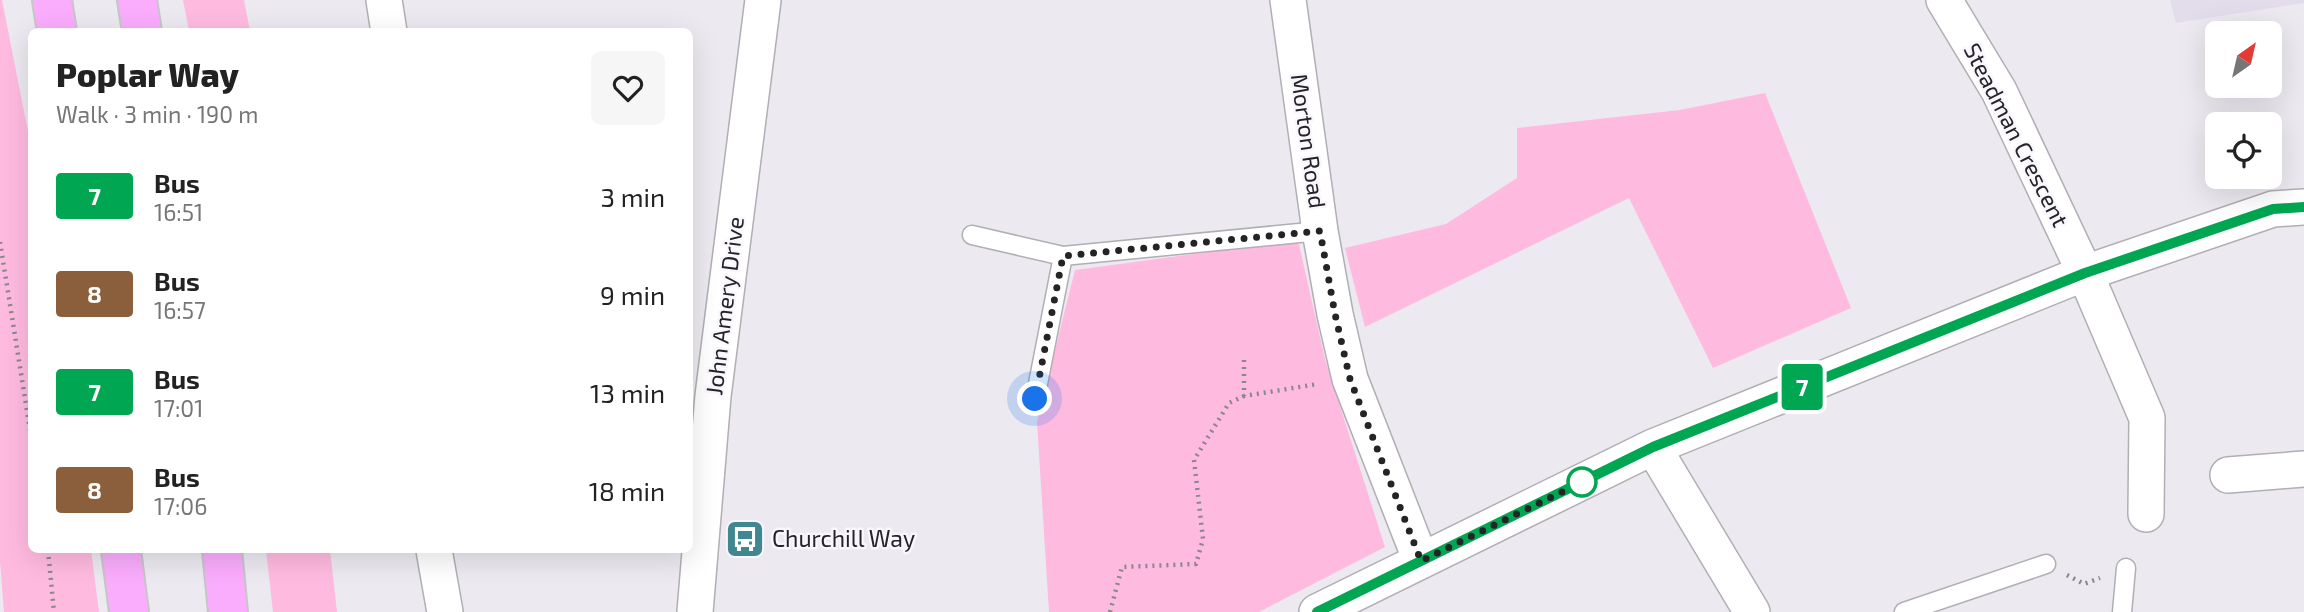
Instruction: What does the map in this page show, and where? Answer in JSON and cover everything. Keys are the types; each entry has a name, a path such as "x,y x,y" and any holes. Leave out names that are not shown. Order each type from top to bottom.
{"highway":[{"path":"52,0 56,28"},
{"path":"137,0 141,28"},
{"path":"121,553 129,612"},
{"path":"222,553 228,612"}],"street":[{"path":"384,0 388,28"},
{"name":"John Amery Drive","path":"695,612 701,395 763,0"},
{"name":"Morton Road","path":"1288,0 1320,231 1350,379 1421,561"},
{"name":"Steadman Crescent","path":"1944,0 1999,91 2085,273 2147,418 2146,514"},
{"path":"1336,608 1421,561 1653,447 2085,273 2273,209 2304,207"},
{"path":"1653,447 1752,612"},
{"path":"2228,475 2304,469"},
{"path":"435,553 445,612"}],"lane":[{"path":"972,235 1063,256 1320,231"},
{"path":"1035,399 1063,256"},
{"path":"1904,612 2046,564"},
{"path":"2122,612 2126,568"}],"path":[{"path":"0,242 28,417"},
{"path":"1244,360 1244,396"},
{"path":"1110,612 1122,567 1196,564 1203,539 1194,460 1229,403 1244,396 1350,379"},
{"path":"48,553 54,612"}],"shaded area":[{"path":"2,0 28,132 28,553 91,553 99,612 4,612 0,562"},
{"path":"183,0 244,0 249,28 188,28"},
{"path":"2170,0 2304,0 2304,3 2176,23"},
{"path":"1765,93 1851,308 1713,368 1629,198 1365,327 1345,248 1446,224 1517,178 1517,128 1680,110"},
{"path":"1298,240 1325,359 1385,547 1259,612 1049,612 1037,422 1075,270"},
{"path":"266,553 330,553 337,612 273,612"}],"bus line":[{"name":"7","path":"1317,612 1653,447 2085,273 2273,209 2304,207"}],"place":[{"name":"Churchill Way","path":"745,539"}],"route":[{"path":"1035,399 1063,256 1320,231 1350,379 1421,561 1582,482"}]}
